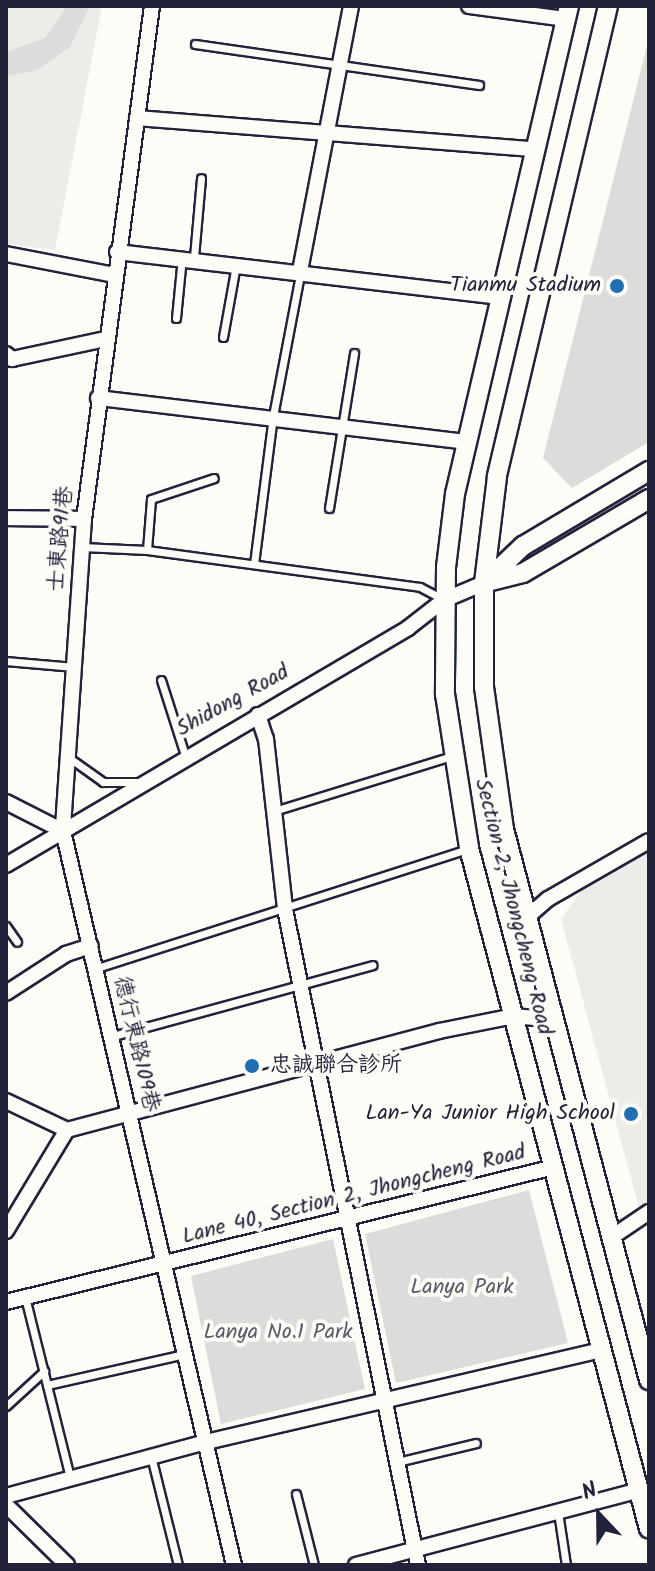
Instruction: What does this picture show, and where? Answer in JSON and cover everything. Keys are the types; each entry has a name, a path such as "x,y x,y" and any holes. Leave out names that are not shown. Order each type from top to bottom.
{"street":[{"name":"士東路91巷","path":"63,831 84,519 105,339 152,6"},
{"path":"300,271 351,6"},
{"path":"469,6 567,13"},
{"name":"Section 2, Jhongcheng Road","path":"608,6 497,477 484,583 489,748 526,918 649,1376"},
{"name":"Section 2, Jhongcheng Road","path":"567,13 467,442 447,549 444,600 452,755 469,848 649,1529"},
{"path":"137,118 535,149"},
{"path":"117,252 188,257 500,297"},
{"path":"6,254 114,275"},
{"path":"6,354 12,359 105,339"},
{"path":"98,398 273,416 467,442"},
{"name":"Shidong Road","path":"484,583 523,546 649,471"},
{"name":"Shidong Road","path":"6,865 185,755 408,628 444,600 484,583 523,573 649,499"},
{"path":"6,518 84,519"},
{"path":"258,715 274,811 285,909 418,1565"},
{"path":"6,802 63,831"},
{"name":"德行東路109巷","path":"63,831 234,1565"},
{"path":"526,918 548,899 649,841"},
{"path":"6,993 66,954 91,946"},
{"path":"6,1101 67,1130 514,1016 555,1020"},
{"path":"6,1231 67,1130"},
{"name":"Lane 40, Section 2, Jhongcheng Road","path":"6,1302 164,1266 554,1167"},
{"path":"612,1237 649,1212"},
{"path":"6,1496 206,1442 602,1350"},
{"path":"356,1565 640,1490"},
{"path":"6,1505 67,1565"}],"lane":[{"path":"195,44 479,85"},
{"path":"176,318 201,178"},
{"path":"223,337 236,264"},
{"path":"254,564 273,416 300,271"},
{"path":"329,508 340,424 354,353"},
{"path":"147,550 151,499 214,478"},
{"path":"82,547 147,550 420,587 444,600"},
{"path":"6,661 74,667"},
{"path":"161,680 185,755"},
{"path":"274,811 452,755"},
{"path":"68,757 103,782 145,781"},
{"path":"97,968 469,848"},
{"path":"6,926 17,942"},
{"path":"113,1036 372,965"},
{"path":"25,1297 70,1477"},
{"path":"47,1385 185,1354"},
{"path":"6,1406 44,1371"},
{"path":"397,1462 476,1443"},
{"path":"151,1456 178,1565"},
{"path":"296,1494 314,1565"},
{"path":"558,1512 566,1565"}],"shaded area":[{"path":"6,6 102,6 55,250 6,244"},
{"name":"Lan-Ya Junior High School","path":"649,851 649,1199 639,1208 561,919 581,891"}],"green space":[{"path":"67,6 90,6 70,47 37,70 6,76 6,52 45,38"},
{"name":"Tianmu Stadium","path":"649,38 649,442 572,488 543,458"},
{"name":"Lanya Park","path":"529,1190 568,1343 396,1383 365,1234"},
{"name":"Lanya No.1 Park","path":"333,1239 365,1389 221,1424 191,1276"}],"place":[{"name":"Tianmu Stadium","path":"617,286"},
{"name":"忠誠聯合診所","path":"252,1066"},
{"name":"Lan-Ya Junior High School","path":"631,1114"}]}
